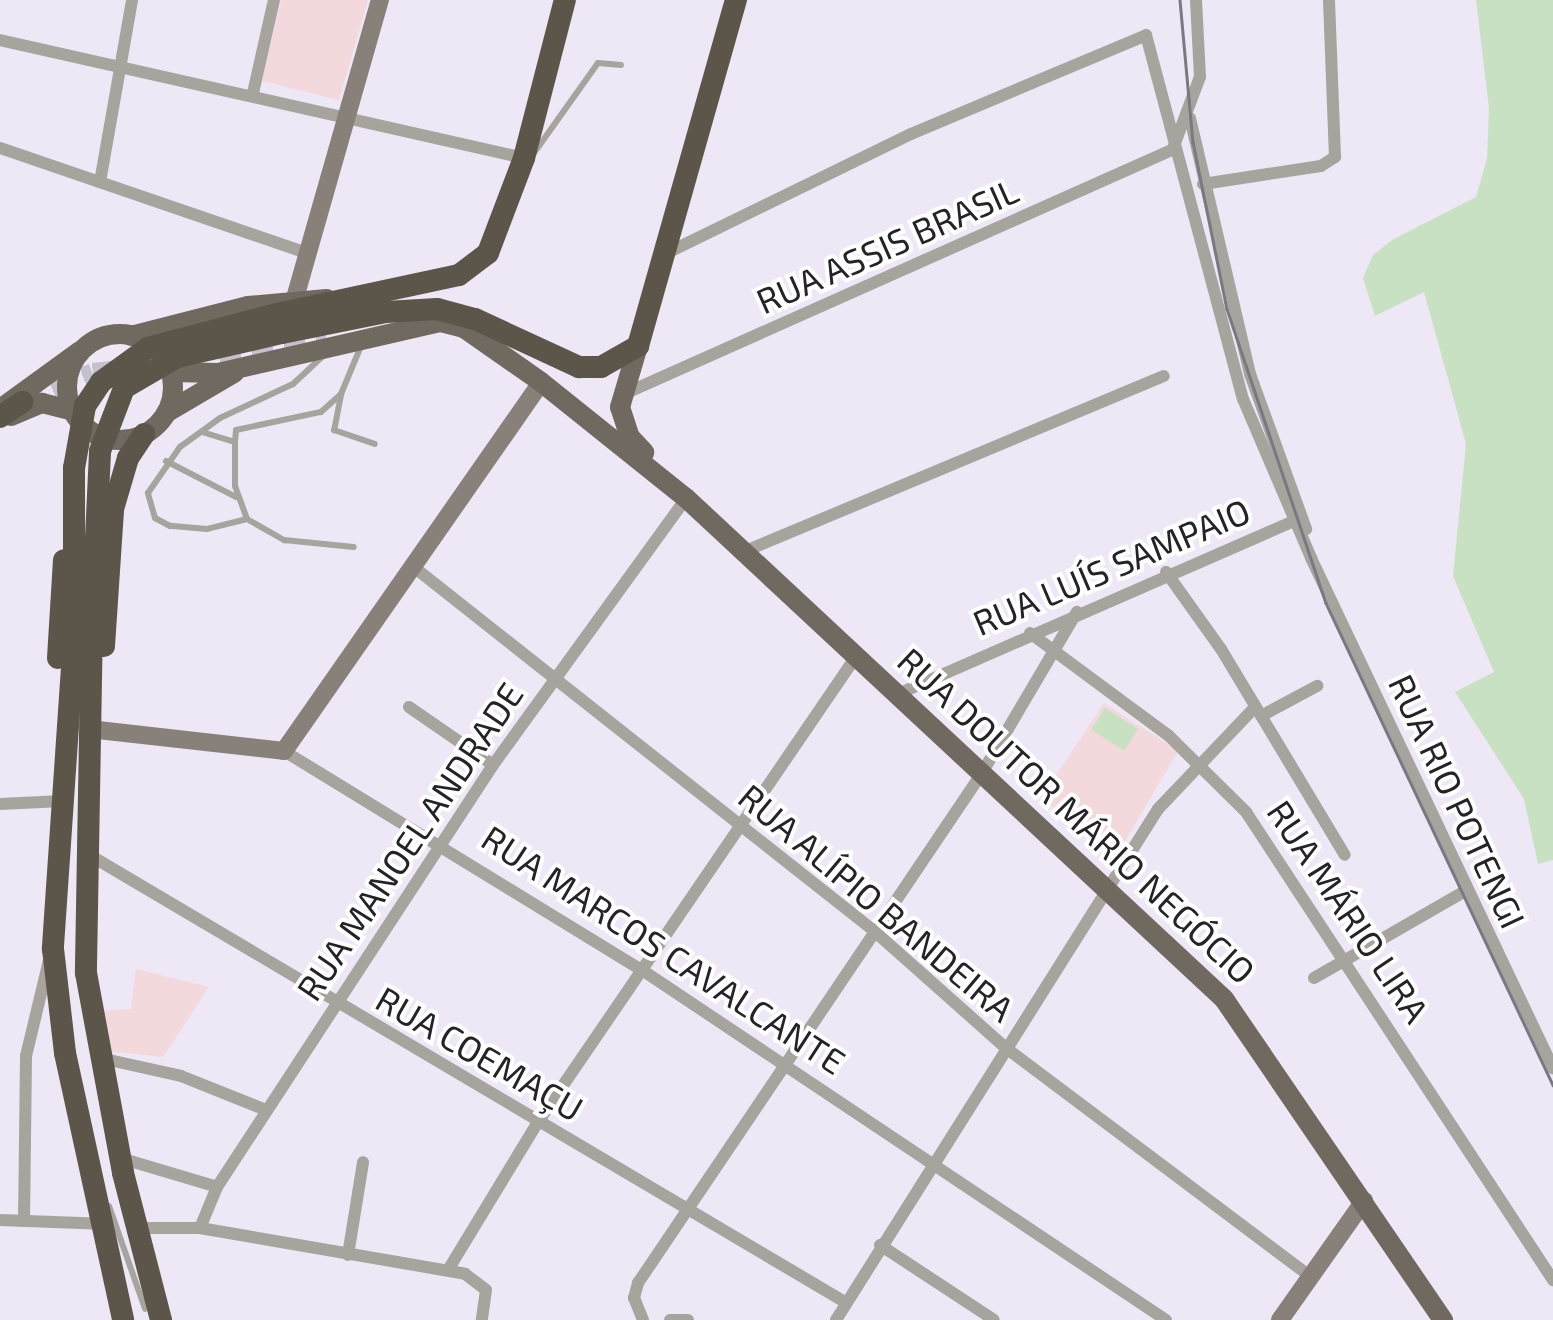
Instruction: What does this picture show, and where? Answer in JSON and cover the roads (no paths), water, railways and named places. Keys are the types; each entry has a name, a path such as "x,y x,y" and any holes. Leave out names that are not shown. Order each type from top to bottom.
{"highway":[{"path":"153,1314 137,1218 120,1158 100,1058 82,926 100,450 124,388 177,357 279,324 334,300 459,275 488,253 524,158 565,0"},
{"path":"123,1320 107,1224 90,1169 66,1054 53,948 74,638 76,436 93,394 122,363 148,348 279,324 386,312 437,310 475,319 579,367 601,367 638,346 736,0"},
{"path":"329,341 437,310"},
{"path":"0,419 11,406"},
{"path":"64,760 55,697 73,412"},
{"path":"91,703 103,657 113,509 128,458 144,434"}],"main road":[{"path":"11,406 102,337 131,336 295,298 334,300"},
{"name":"RUA DOUTOR MÁRIO NEGÓCIO","path":"170,372 244,366 329,341 363,342 441,322 464,328 541,382 686,498"},
{"path":"0,419 42,403 73,412 98,436 144,434 166,414 170,372 156,350 131,336"},
{"name":"RUA DOUTOR MÁRIO NEGÓCIO","path":"638,346 620,407 630,438 686,498 1110,890 1254,1033 1443,1320"},
{"path":"73,412 66,389 82,350"},
{"name":"RUA DOUTOR MÁRIO NEGÓCIO","path":"166,414 244,366"}],"street":[{"path":"100,182 132,0"},
{"path":"254,93 274,0"},
{"path":"295,298 304,252 380,0"},
{"name":"RUA RIO POTENGI","path":"1174,148 1190,118 1201,68 1196,0"},
{"path":"1203,184 1320,166 1335,157 1330,0"},
{"name":"RUA RIO POTENGI","path":"667,253 911,134 1146,35 1228,353 1294,521 1553,1068"},
{"path":"0,40 254,93 524,158"},
{"name":"RUA RIO POTENGI","path":"1190,118 1246,360 1311,558"},
{"path":"0,148 304,252"},
{"name":"RUA ASSIS BRASIL","path":"624,394 1174,148"},
{"path":"743,552 1164,376"},
{"path":"284,751 541,382"},
{"name":"RUA MANOEL ANDRADE","path":"200,1228 216,1187 493,764 686,498"},
{"name":"RUA LUÍS SAMPAIO","path":"898,694 1166,572 1294,521"},
{"name":"RUA ALÍPIO BANDEIRA","path":"415,568 873,930 1006,1048 1307,1274"},
{"path":"1166,572 1345,855"},
{"path":"642,1320 634,1298 638,1283 982,773 1077,612"},
{"name":"RUA MÁRIO LIRA","path":"1030,633 1199,760 1256,825 1347,957 1553,1280"},
{"path":"448,1270 538,1122 738,823 857,655"},
{"path":"836,1320 880,1244 1110,890 1158,809 1199,760 1258,712 1317,686"},
{"path":"409,707 493,764"},
{"name":"RUA MARCOS CAVALCANTE","path":"89,729 284,751 642,970 1166,1320"},
{"path":"0,804 62,801"},
{"name":"RUA COEMAÇU","path":"86,853 538,1122 692,1208 844,1302"},
{"path":"1314,978 1468,890"},
{"path":"24,1221 26,1056 53,948"},
{"path":"100,1058 182,1076 266,1110"},
{"path":"120,1158 216,1187"},
{"path":"348,1255 363,1162"},
{"path":"1280,1320 1307,1274 1364,1201"},
{"path":"137,1218 448,1270 483,1284 482,1320"},
{"path":"0,1220 107,1224"},
{"path":"880,1244 994,1320"},
{"path":"670,1320 688,1320"}],"lane":[{"path":"524,158 542,146 598,63 621,65"},
{"path":"247,519 186,529 155,518 148,493 166,461 201,432 292,384 329,341"},
{"path":"363,342 341,394 334,430 375,444"},
{"path":"341,394 308,417 236,430 238,497 247,519 284,540 354,547"},
{"path":"201,432 235,442"},
{"path":"166,461 238,497"},
{"path":"90,1169 153,1314 147,1320"}],"tunnel":[{"path":"219,358 326,335"},
{"path":"22,402 93,374 123,371"}],"tram line":[{"path":"1180,0 1193,142 1227,309 1326,603 1553,1085"}]}
